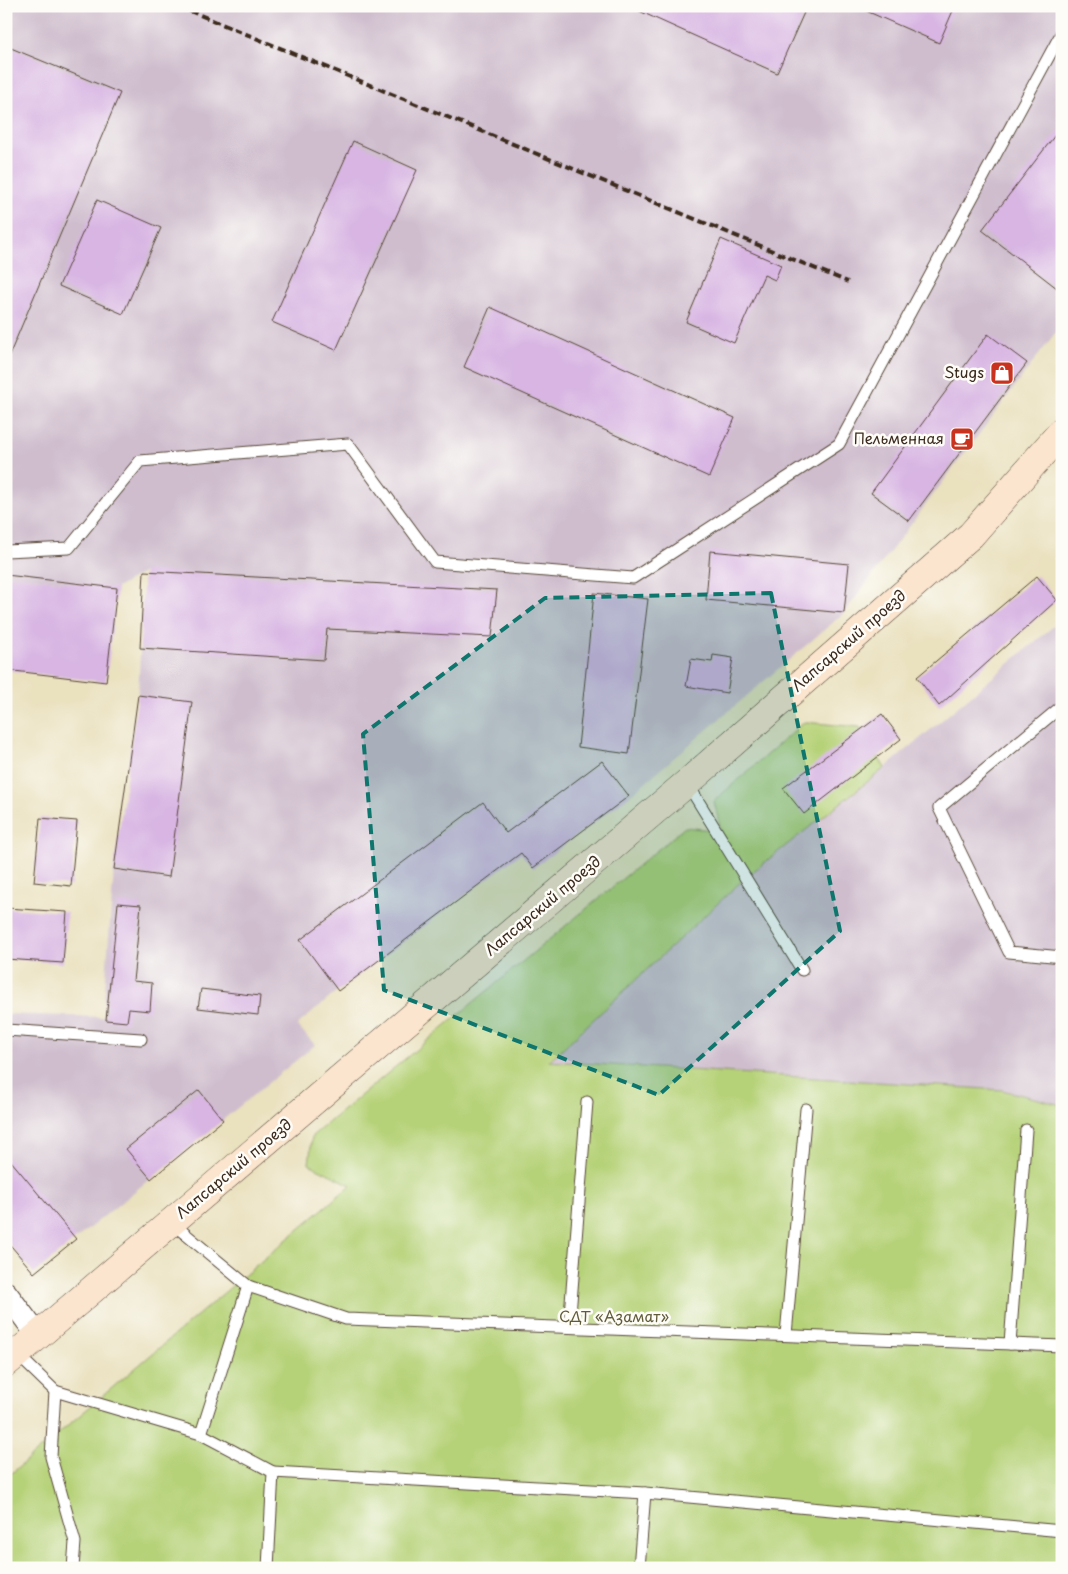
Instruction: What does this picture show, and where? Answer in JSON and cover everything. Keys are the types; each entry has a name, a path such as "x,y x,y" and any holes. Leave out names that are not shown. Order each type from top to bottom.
{"street":[{"name":"Лапсарский проезд","path":"12,1359 687,783 971,534 1062,432"},
{"path":"6,1293 39,1337"}],"lane":[{"path":"6,551 69,548 140,461 348,444 435,562 633,578 840,444 1062,32"},
{"path":"1062,706 939,808 1009,952 1062,956"},
{"path":"687,783 802,970"},
{"path":"6,1030 141,1039"},
{"path":"569,1327 587,1102"},
{"path":"786,1335 806,1110"},
{"path":"1010,1344 1026,1130"},
{"path":"172,1222 248,1286 346,1319 1062,1346"},
{"path":"201,1434 248,1286"},
{"path":"12,1359 55,1391 201,1434 272,1472 645,1493 1062,1531"},
{"path":"55,1391 51,1457 75,1542 73,1568"},
{"path":"268,1568 272,1472"},
{"path":"639,1568 645,1493"}],"highlighted area":[{"path":"771,593 840,931 659,1095 384,990 363,734 545,598"}],"shaded area":[{"path":"6,6 1062,6 1062,324 844,613 629,796 533,868 521,853 338,991 297,1025 315,1045 34,1273 6,1240 6,1014 103,1017 114,869 138,695 144,572 117,588 6,575"},
{"path":"1062,619 1062,1105 1002,1090 548,1062 746,877 885,768"}],"green space":[{"name":"СДТ «Азамат»","path":"804,722 860,727 885,768 746,877 549,1061 1002,1090 1062,1105 1062,1568 6,1568 6,1478 351,1185 309,1164 312,1136 685,827 721,831 714,801"}],"building":[{"path":"628,6 807,6 777,73"},
{"path":"855,6 955,6 939,43"},
{"path":"6,46 120,93 6,363"},
{"path":"1059,130 1062,132 1062,292 982,230"},
{"path":"353,141 417,170 336,350 272,322"},
{"path":"97,200 161,228 123,314 59,286"},
{"path":"721,239 781,265 775,280 764,275 734,343 686,322"},
{"path":"490,307 735,418 709,477 464,367"},
{"path":"988,334 1027,363 909,521 871,493"},
{"path":"710,551 849,564 844,613 706,600"},
{"path":"144,571 497,590 492,637 327,629 324,660 140,648"},
{"path":"6,575 117,588 106,682 6,670"},
{"path":"1037,576 1057,600 939,706 917,677"},
{"path":"594,593 648,599 629,754 578,747"},
{"path":"713,655 733,658 727,693 686,686 691,659 712,662"},
{"path":"138,695 192,702 169,877 114,869"},
{"path":"882,714 901,739 804,814 783,788"},
{"path":"602,761 629,796 533,868 521,853 338,991 300,940 483,802 506,833"},
{"path":"40,818 77,821 71,886 34,882"},
{"path":"118,903 141,905 133,981 152,983 150,1011 129,1009 127,1022 106,1020"},
{"path":"6,908 67,912 63,963 6,959"},
{"path":"201,989 260,996 258,1015 198,1008"},
{"path":"199,1090 223,1120 151,1179 126,1149"},
{"path":"6,1155 76,1239 34,1273 6,1240"}],"railway":[{"path":"178,6 848,282"}],"place":[{"name":"Stugs","path":"1002,373"},
{"name":"Пельменная","path":"962,439"}]}
